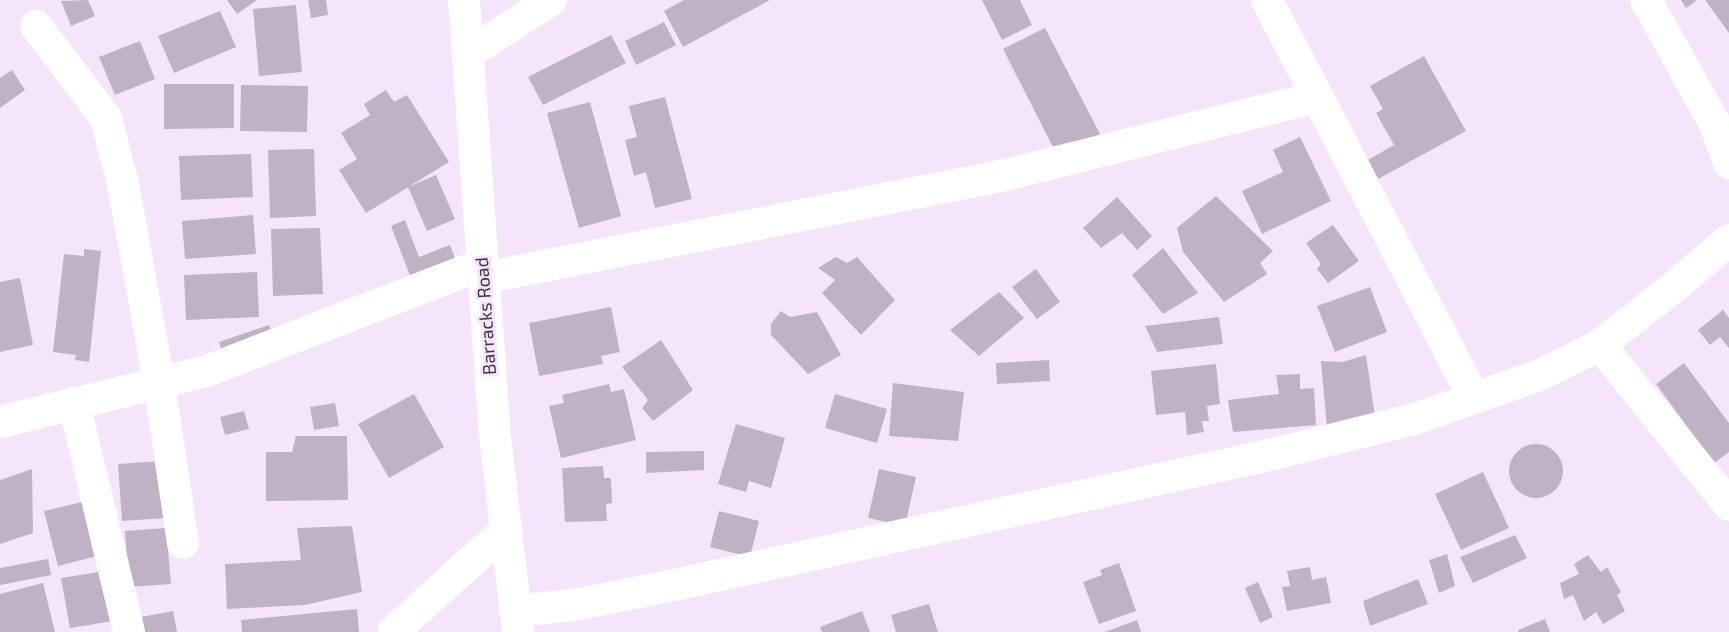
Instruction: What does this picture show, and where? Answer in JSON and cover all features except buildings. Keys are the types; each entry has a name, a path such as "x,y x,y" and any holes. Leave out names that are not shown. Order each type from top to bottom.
{"street":[{"name":"Barracks Road","path":"464,0 470,53 476,197 495,436 517,622"},
{"path":"470,53 551,0"},
{"path":"1267,0 1474,398"},
{"path":"1646,0 1714,124 1729,162"},
{"path":"36,26 106,118 123,184 159,382 183,543"},
{"path":"0,422 207,370 483,271 1000,176 1317,97"},
{"path":"517,622 574,605 1265,456 1415,419 1542,374 1600,345 1729,240"},
{"path":"1600,345 1729,505"},
{"path":"74,403 129,632"},
{"path":"393,632 506,530"}]}
